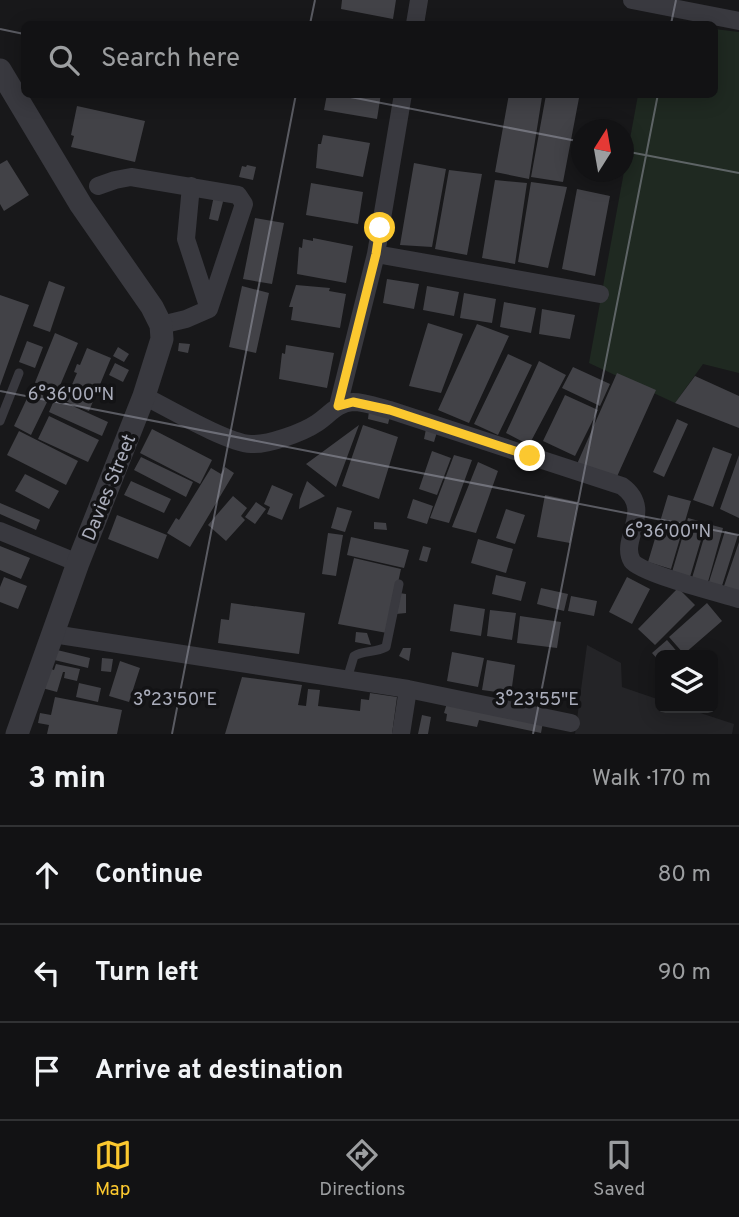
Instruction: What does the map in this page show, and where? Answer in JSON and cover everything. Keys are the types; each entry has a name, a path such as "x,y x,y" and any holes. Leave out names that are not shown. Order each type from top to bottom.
{"street":[{"path":"416,21 419,0"},
{"path":"632,0 739,21"},
{"path":"0,70 81,205 152,307 161,325 186,320 209,309 244,204 238,195 131,177 98,186"},
{"path":"338,406 376,254 402,98"},
{"path":"191,186 186,239 209,309"},
{"path":"376,254 600,294"},
{"name":"Davies Street","path":"17,734 78,563 144,396 162,339 161,325"},
{"path":"144,396 227,437 247,444 269,442 315,424 338,406 353,402 390,410 622,486 632,493 636,502 630,551 632,561 661,575 739,599"},
{"path":"0,531 78,563"},
{"path":"53,634 408,689 571,723"},
{"path":"401,734 408,689"}],"lane":[{"path":"0,421 4,417 19,373"},
{"path":"347,679 354,656 359,653 378,652 386,647 399,584"}],"shaded area":[{"path":"718,29 739,32 739,373 703,364 675,403 589,363 622,182 634,182 634,119 637,98 718,98"},
{"path":"587,645 621,663 622,687 655,698 655,713 700,713 734,724 732,734 575,734"}],"building":[{"path":"342,0 396,0 393,19 341,9"},
{"path":"326,98 380,98 377,119 324,110"},
{"path":"508,98 542,98 529,179 495,172"},
{"path":"545,98 579,98 575,119 571,119 571,140 563,182 531,177"},
{"path":"77,106 145,121 135,162 71,147"},
{"path":"323,135 370,143 363,177 316,168 318,144 321,144"},
{"path":"7,160 29,195 4,211 0,204 0,164"},
{"path":"414,163 446,169 432,247 400,245"},
{"path":"242,166 256,167 253,180 239,177"},
{"path":"449,170 482,174 467,255 435,249"},
{"path":"495,180 527,183 515,264 482,258"},
{"path":"531,182 567,187 548,268 518,262"},
{"path":"311,183 363,192 358,224 306,215"},
{"path":"577,189 610,196 595,276 562,269"},
{"path":"215,191 225,194 218,221 209,219"},
{"path":"255,218 284,223 272,284 243,279"},
{"path":"313,238 353,246 346,283 297,274 299,247 302,248 303,239 313,241"},
{"path":"387,279 419,284 414,309 383,303"},
{"path":"49,281 65,287 50,332 33,326"},
{"path":"296,285 330,288 329,291 346,294 340,328 291,320 293,307 289,307"},
{"path":"242,286 269,293 256,353 229,347"},
{"path":"427,286 459,292 454,316 423,310"},
{"path":"464,293 496,299 492,323 460,318"},
{"path":"0,295 29,305 0,386"},
{"path":"504,302 536,308 531,333 500,327"},
{"path":"542,309 575,315 570,339 539,334"},
{"path":"428,323 463,334 441,393 409,386"},
{"path":"477,324 509,336 469,423 438,410"},
{"path":"55,333 78,343 56,395 34,385"},
{"path":"27,341 43,347 35,368 19,362"},
{"path":"179,343 190,344 188,353 178,351"},
{"path":"286,345 334,353 327,388 279,379 282,353 285,354"},
{"path":"118,347 129,354 124,362 113,356"},
{"path":"87,348 111,358 89,411 65,401 77,373 74,372 77,364 80,365"},
{"path":"508,354 532,365 498,435 474,424"},
{"path":"539,361 566,375 529,445 506,433"},
{"path":"115,363 129,370 123,382 109,375"},
{"path":"573,367 610,384 600,406 562,388"},
{"path":"617,373 656,390 615,481 577,464"},
{"path":"695,376 739,396 739,428 675,403"},
{"path":"31,390 49,398 31,435 14,426"},
{"path":"565,395 598,410 575,456 543,441"},
{"path":"55,398 108,422 102,436 49,412"},
{"path":"369,411 390,416 388,424 368,419"},
{"path":"49,416 99,440 88,462 38,439"},
{"path":"677,419 688,424 664,477 653,472"},
{"path":"359,425 336,487 306,464"},
{"path":"363,425 398,437 379,499 342,486"},
{"path":"152,429 212,460 200,484 140,453"},
{"path":"426,429 437,432 434,442 424,439"},
{"path":"19,431 78,461 66,485 7,455"},
{"path":"713,447 732,454 713,507 693,500"},
{"path":"432,451 451,458 437,495 419,489"},
{"path":"454,455 472,460 449,523 430,518"},
{"path":"739,455 739,518 720,509"},
{"path":"141,457 193,482 186,497 134,470"},
{"path":"478,462 498,471 476,533 452,527"},
{"path":"225,467 234,473 190,547 167,533 176,518 179,520 211,468 221,474"},
{"path":"25,474 59,491 49,509 15,491"},
{"path":"131,481 171,499 164,513 124,495"},
{"path":"307,481 325,496 299,509 300,499"},
{"path":"272,485 293,494 282,520 267,514 270,507 264,504"},
{"path":"545,495 578,502 570,543 537,537"},
{"path":"668,495 691,501 671,569 648,562"},
{"path":"233,496 247,508 241,516 245,520 226,541 208,525"},
{"path":"413,499 433,506 427,524 407,518"},
{"path":"256,502 266,509 255,524 245,517"},
{"path":"0,503 40,520 36,530 0,514"},
{"path":"337,507 352,511 345,532 331,528"},
{"path":"506,509 525,515 515,544 496,538"},
{"path":"117,515 167,535 158,559 108,539"},
{"path":"688,518 706,523 690,577 672,572"},
{"path":"374,522 386,523 387,530 374,529"},
{"path":"708,524 723,528 708,582 692,578"},
{"path":"725,531 738,535 721,589 708,585"},
{"path":"328,533 343,535 336,576 322,574"},
{"path":"351,537 409,550 404,568 347,555"},
{"path":"478,539 513,549 506,573 471,563"},
{"path":"739,542 739,591 724,586"},
{"path":"0,546 30,558 21,579 0,570"},
{"path":"423,546 431,548 427,562 419,560"},
{"path":"354,558 401,569 387,633 338,624"},
{"path":"496,575 526,582 521,601 492,594"},
{"path":"4,577 27,586 18,609 0,602 0,587"},
{"path":"627,577 650,589 632,624 609,612"},
{"path":"541,588 568,594 564,611 537,604"},
{"path":"678,588 695,605 655,645 638,629"},
{"path":"399,593 406,594 406,613 396,614"},
{"path":"571,596 597,601 594,616 568,611"},
{"path":"231,603 305,613 299,654 218,643 221,619 229,620"},
{"path":"707,603 722,621 689,650 680,650 669,637"},
{"path":"454,604 485,609 481,636 450,631"},
{"path":"490,610 516,613 512,640 487,636"},
{"path":"520,616 561,622 557,648 517,643"},
{"path":"356,632 367,633 371,645 355,642"},
{"path":"667,640 676,650 655,650"},
{"path":"403,648 411,648 409,661 399,656"},
{"path":"53,649 90,658 88,668 50,659"},
{"path":"452,652 484,658 478,687 447,681"},
{"path":"102,658 113,659 111,672 101,671"},
{"path":"487,660 515,665 511,694 482,690"},
{"path":"120,661 140,668 129,702 109,696"},
{"path":"56,664 80,669 77,681 64,678 63,672 57,692 42,688 48,668 54,670"},
{"path":"242,677 302,685 298,705 306,706 308,689 320,690 318,706 360,711 361,699 369,700 370,693 397,697 392,734 225,734"},
{"path":"79,683 101,688 98,702 76,697"},
{"path":"55,697 122,710 117,734 47,734 49,725 38,723 40,713 51,715"},
{"path":"447,703 543,722 541,733 479,720 477,727 446,721 447,714 444,713"},
{"path":"422,715 431,717 428,734 418,734"}],"route":[{"path":"380,228 338,406 353,402 390,410 530,456"}]}
